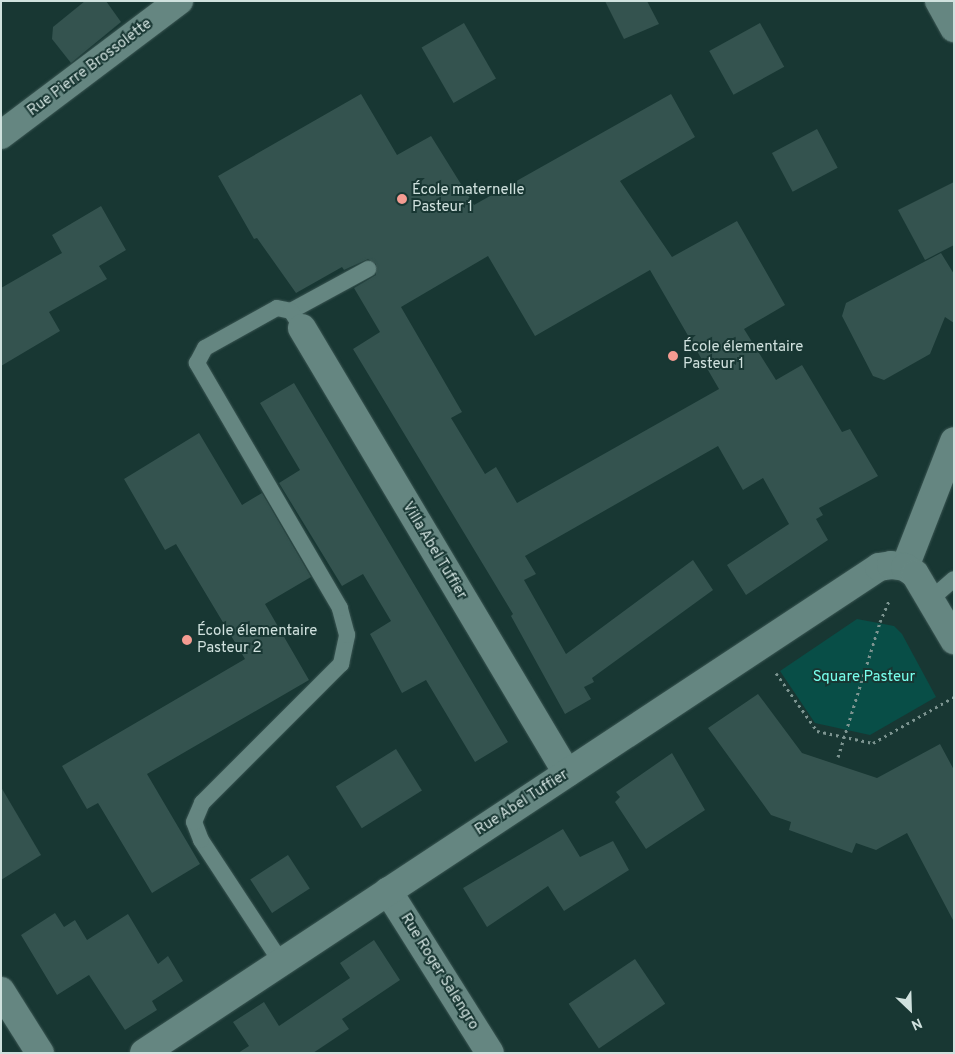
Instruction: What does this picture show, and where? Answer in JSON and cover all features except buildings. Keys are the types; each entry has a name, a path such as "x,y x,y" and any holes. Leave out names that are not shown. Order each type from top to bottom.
{"street":[{"name":"Rue Pierre Brossolette","path":"1,135 180,1"},
{"path":"939,1 954,28"},
{"name":"Villa Abel Tuffier","path":"296,320 567,774"},
{"path":"954,441 905,567 915,574 954,640"},
{"name":"Rue Abel Tuffier","path":"144,1053 879,567 891,565 905,567"},
{"name":"Rue Roger Salengro","path":"388,891 490,1053"},
{"path":"1,991 40,1053"}],"lane":[{"path":"281,962 201,840 194,822 202,803 341,664 347,635 340,608 197,363 205,348 277,308 296,320 368,269"},
{"path":"931,599 954,579"}],"path":[{"path":"838,757 880,622 905,567"},
{"path":"757,647 817,731 873,743 954,697"}],"green space":[{"name":"Square Pasteur","path":"857,619 894,626 902,634 936,697 870,735 815,723 780,671"}],"place":[{"name":"École maternelle Pasteur 1","path":"402,199"},
{"name":"École élementaire Pasteur 1","path":"673,356"},
{"name":"École élementaire Pasteur 2","path":"187,640"}]}
